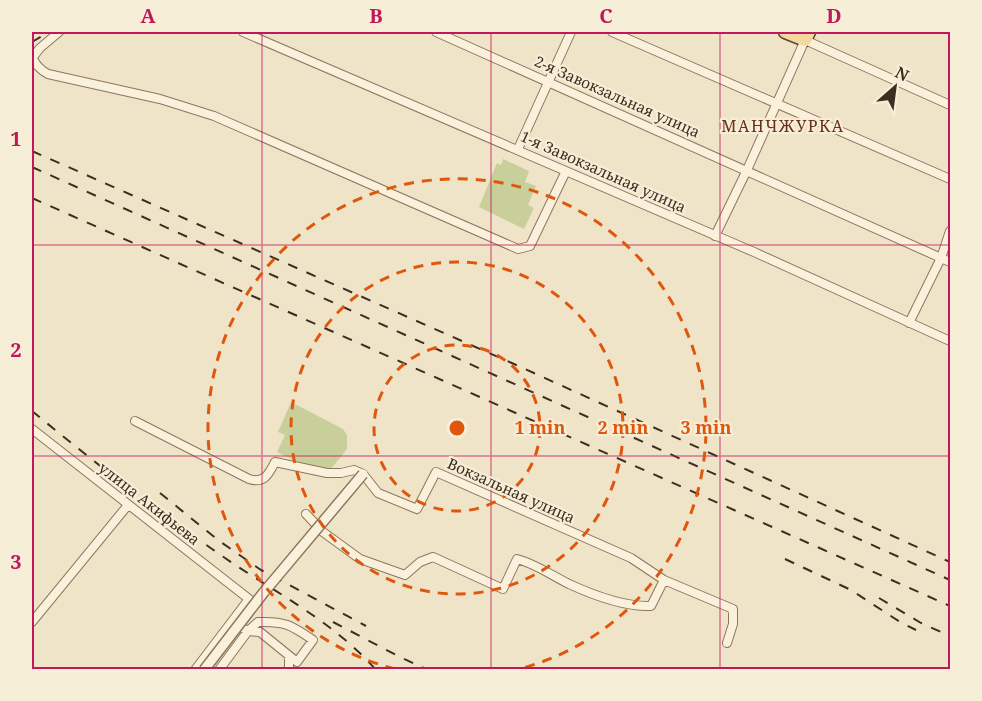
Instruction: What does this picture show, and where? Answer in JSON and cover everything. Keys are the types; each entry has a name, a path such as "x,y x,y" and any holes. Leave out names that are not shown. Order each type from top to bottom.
{"main road":[{"path":"785,32 807,36"}],"street":[{"path":"59,32 33,57 41,69 48,74 160,99 214,116 518,249 530,246 566,171"},
{"name":"1-я Завокзальная улица","path":"243,32 518,149 951,341"},
{"name":"2-я Завокзальная улица","path":"436,32 951,262"},
{"path":"518,149 571,32"},
{"path":"612,32 951,179"},
{"path":"715,236 747,171 807,36 951,105"},
{"path":"909,322 941,258 951,231"},
{"path":"135,421 255,481 263,479 275,462 327,473 354,470 366,477 264,592 204,669"},
{"name":"улица Акифьева","path":"32,429 249,599 231,622"},
{"name":"Вокзальная улица","path":"366,477 378,493 417,509 436,472 631,558 664,580 733,609 733,624 727,642"},
{"path":"32,622 128,505"},
{"path":"306,514 323,532 360,559 405,575 420,562 433,556 503,589 517,559 527,561 568,583 603,597 639,607 651,606 664,580"},
{"path":"195,669 231,622 248,631 260,633 297,662 313,640 296,628 279,621 258,622 248,631 219,669"},
{"path":"289,656 289,669"}],"green space":[{"path":"503,159 529,171 525,182 536,186 528,205 534,208 524,229 479,207 497,163 501,165"},
{"path":"291,402 343,429 347,435 347,449 331,469 304,465 277,452 285,435 278,432"}],"railway":[{"path":"32,42 49,32"},
{"path":"32,151 514,364 950,562"},
{"path":"32,167 950,580"},
{"path":"32,198 950,606"},
{"path":"32,411 175,523 342,637 376,670"},
{"path":"160,493 218,540 261,570 366,626"},
{"path":"785,559 851,590 916,630"},
{"path":"879,598 921,623 950,636"},
{"path":"333,622 428,670"}],"district":[{"name":"МАНЧЖУРКА","path":"783,126"}]}
